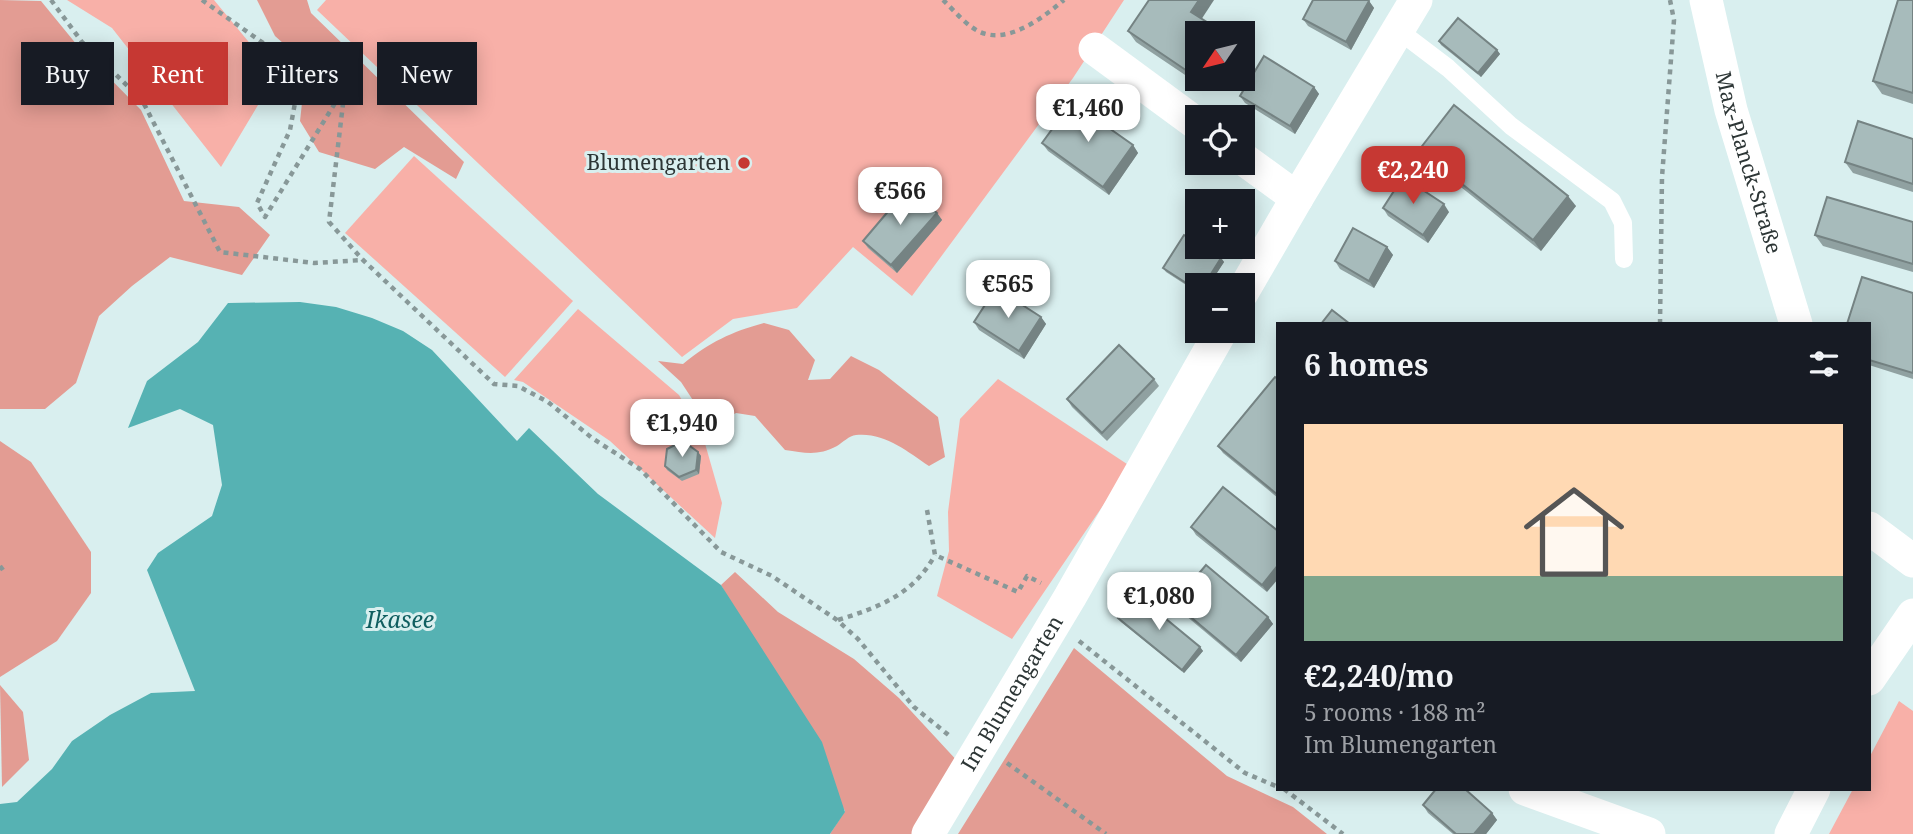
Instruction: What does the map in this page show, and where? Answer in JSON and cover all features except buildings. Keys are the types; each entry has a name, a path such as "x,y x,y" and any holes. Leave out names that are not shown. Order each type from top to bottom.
{"street":[{"path":"1254,273 1416,0"},
{"name":"Max-Planck-Straße","path":"1706,0 1731,110 1795,322"},
{"path":"1096,49 1185,115"},
{"path":"1255,167 1297,198"},
{"name":"Im Blumengarten","path":"928,834 1055,622 1214,343"},
{"path":"1871,530 1913,561"},
{"path":"1871,675 1913,615"},
{"path":"1531,791 1649,834"},
{"path":"1791,834 1813,791"}],"lane":[{"path":"1398,30 1448,68 1511,127 1612,201 1623,223 1624,259"}],"path":[{"path":"51,0 82,42 142,100 220,252 314,263 363,260"},
{"path":"202,0 283,57 297,92 290,130 257,203 265,217 345,87 329,222 363,260 494,384 517,386 548,402 592,438 640,470 721,552 772,576 837,620 859,639 914,707 1105,834"},
{"path":"943,0 971,26 986,34 1011,33 1047,14 1064,0"},
{"path":"1660,322 1662,177 1674,20 1670,0"},
{"path":"837,620 874,609 905,592 930,565 935,555 927,510"},
{"path":"935,555 1018,592 1027,576"},
{"path":"0,566 3,570 0,573"},
{"path":"1055,622 1245,773 1276,786"},
{"path":"1287,791 1343,834"},
{"path":"1095,834 1105,834"}],"shaded area":[{"path":"0,0 41,1 75,42 21,42 21,105 114,105 114,83 128,97 128,105 136,105 141,110 184,201 239,207 270,235 242,275 170,257 99,316 76,383 45,409 0,409"},
{"path":"67,0 214,0 249,42 242,42 242,105 258,105 221,167 172,105 228,105 228,42 128,42 128,48 112,28"},
{"path":"257,0 307,0 311,13 341,42 282,42 275,36"},
{"name":"Blumengarten","path":"326,0 1124,0 1073,78 912,296 853,247 797,308 733,319 682,357 417,105 477,105 477,42 377,42 377,67 363,54 363,42 351,42 317,10"},
{"path":"363,64 377,77 377,105 405,105 464,162 456,179 404,147 375,169 319,152 300,121 302,105 363,105"},
{"path":"414,156 573,301 505,377 345,233"},
{"path":"578,309 679,395 704,440 722,503 715,538 610,441 523,382 514,380"},
{"path":"764,323 789,330 815,360 808,380 830,379 851,356 879,370 938,417 945,457 929,466 895,444 866,435 853,436 837,446 818,452 785,450 755,416 736,413 719,423 702,414 681,382 658,361 683,364 721,339"},
{"path":"998,379 1130,466 1012,639 937,596 949,551 948,512 960,419"},
{"path":"0,441 31,462 91,552 91,593 57,641 0,677"},
{"path":"735,572 778,612 854,659 899,698 961,765 917,834 830,834 845,811 721,585"},
{"path":"1074,648 1227,776 1293,807 1327,834 958,834"},
{"path":"0,685 23,712 29,760 2,787"},
{"path":"1899,701 1913,711 1913,834 1829,834 1852,791 1871,791 1871,754"}],"water":[{"name":"Ikasee","path":"300,302 336,307 372,318 403,331 432,350 517,441 529,428 598,494 721,585 822,742 845,812 830,834 0,834 0,804 17,802 52,769 72,741 110,715 151,693 195,691 147,570 158,553 212,516 222,485 213,425 180,409 128,428 147,381 198,342 228,303"}],"place":[{"name":"Blumengarten","path":"744,163"}]}
